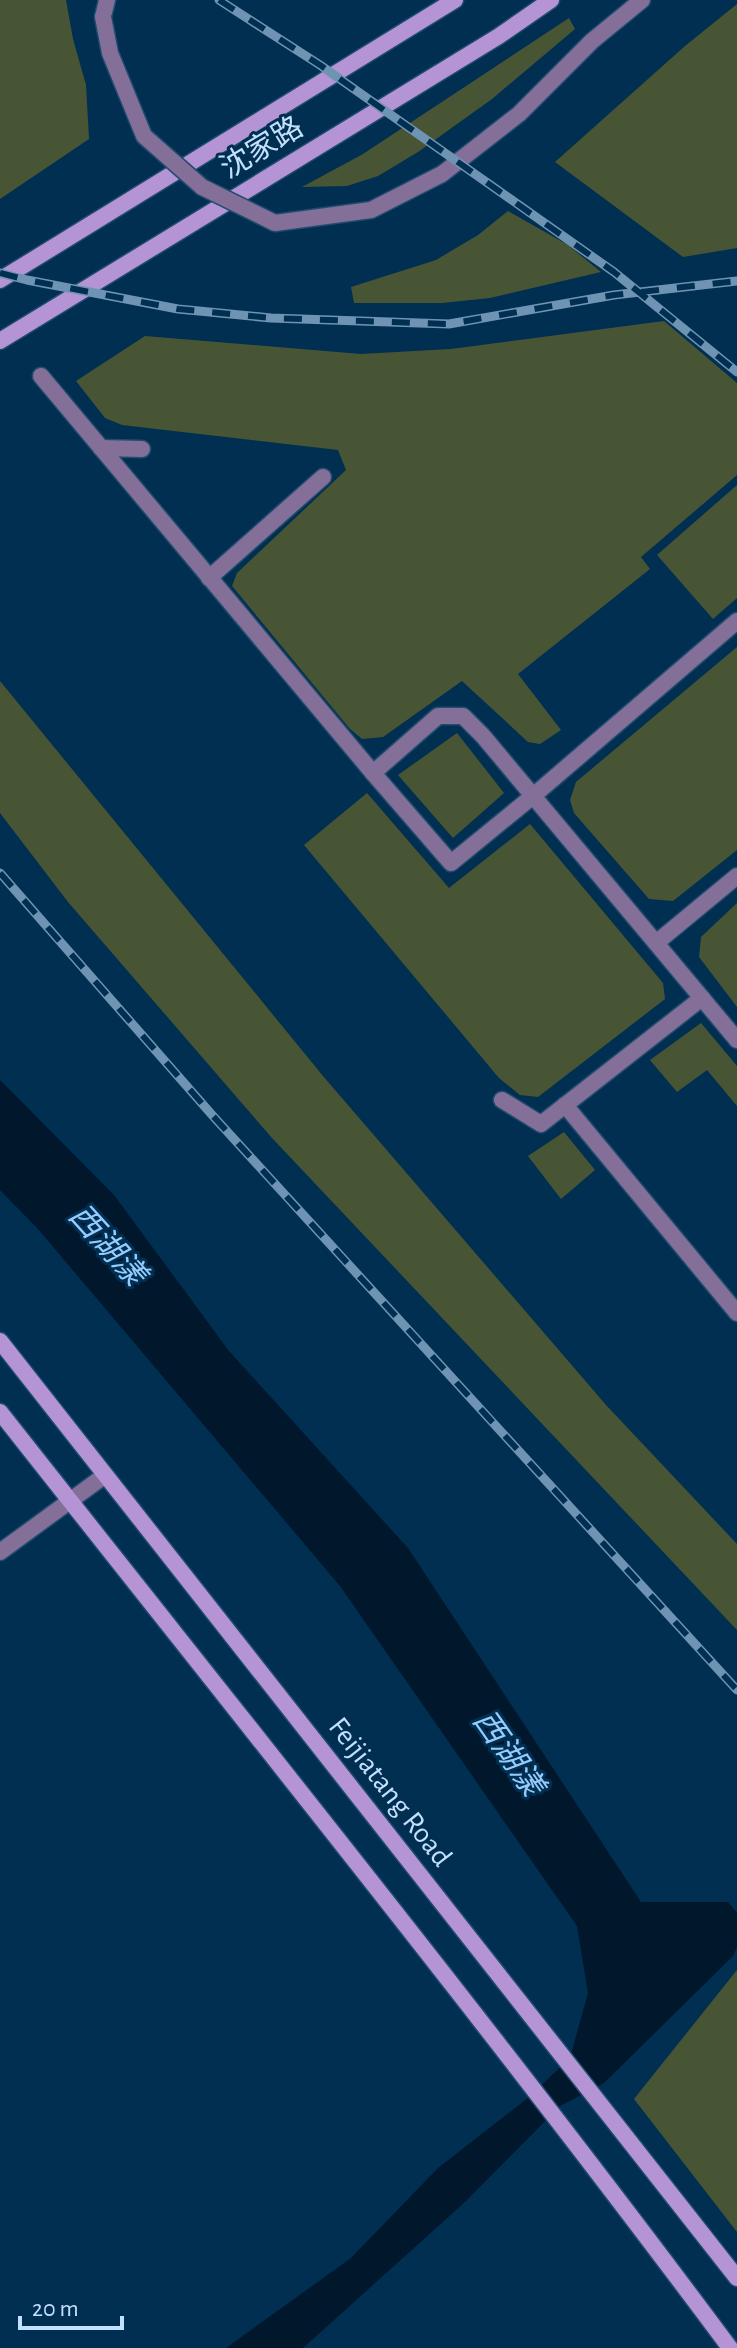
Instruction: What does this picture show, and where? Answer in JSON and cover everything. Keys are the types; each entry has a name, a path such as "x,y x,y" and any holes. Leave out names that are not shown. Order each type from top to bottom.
{"street":[{"path":"107,0 103,17 110,53 144,136 202,187 275,223 371,210 442,174 519,114 592,41 642,0"},
{"name":"沈家路","path":"0,280 455,0"},
{"name":"沈家路","path":"0,341 486,44 551,0"},
{"path":"41,376 451,863 737,621"},
{"path":"101,448 142,449"},
{"path":"209,578 323,477"},
{"path":"373,773 438,716 463,716 737,1040"},
{"path":"656,943 737,876"},
{"path":"502,1100 541,1124 702,998"},
{"path":"565,1105 737,1313"},
{"name":"Feijiatang Road","path":"0,1341 737,2278"},
{"path":"0,1412 480,2019 730,2348"},
{"path":"0,1552 104,1476"}],"green space":[{"path":"0,0 66,0 86,85 89,139 0,199"},
{"path":"737,4 737,248 683,257 555,162"},
{"path":"569,18 575,29 492,99 418,152 378,176 347,186 302,187 363,154"},
{"path":"508,211 568,245 601,272 490,298 442,303 354,303 351,287 436,260 478,235"},
{"path":"664,321 737,383 737,475 641,557 650,569 518,674 561,730 540,744 528,742 462,681 383,737 362,739 350,729 232,586 237,573 346,470 338,450 122,425 105,418 76,381 145,336 361,354 451,349"},
{"path":"737,485 737,598 713,619 657,555"},
{"path":"737,647 737,850 673,901 649,899 574,813 570,800 576,782"},
{"path":"0,681 323,1076 606,1405 737,1544 737,1630 272,1138 68,902 0,813"},
{"path":"457,733 504,793 453,838 398,775"},
{"path":"367,793 449,888 530,824 663,983 665,999 538,1097 520,1095 499,1078 304,845"},
{"path":"737,903 737,1007 699,957 701,937"},
{"path":"701,1023 737,1066 737,1106 707,1070 677,1092 650,1060"},
{"path":"564,1132 595,1170 561,1199 528,1156"},
{"path":"737,1970 737,2232 634,2099"}],"water":[{"name":"西湖漾","path":"0,1080 114,1195 229,1351 408,1548 641,1902 728,1902 737,1913 737,1947 733,1956 604,2083 560,2106 465,2202 303,2348 226,2348 351,2258 438,2168 528,2098 570,2058 588,1993 577,1926 340,1586 38,1229 0,1190"}],"railway":[{"path":"219,0 320,65 614,272 737,372"},
{"path":"0,273 178,309 271,318 449,324 614,295 737,281"},
{"path":"0,873 213,1116 737,1690"}]}
